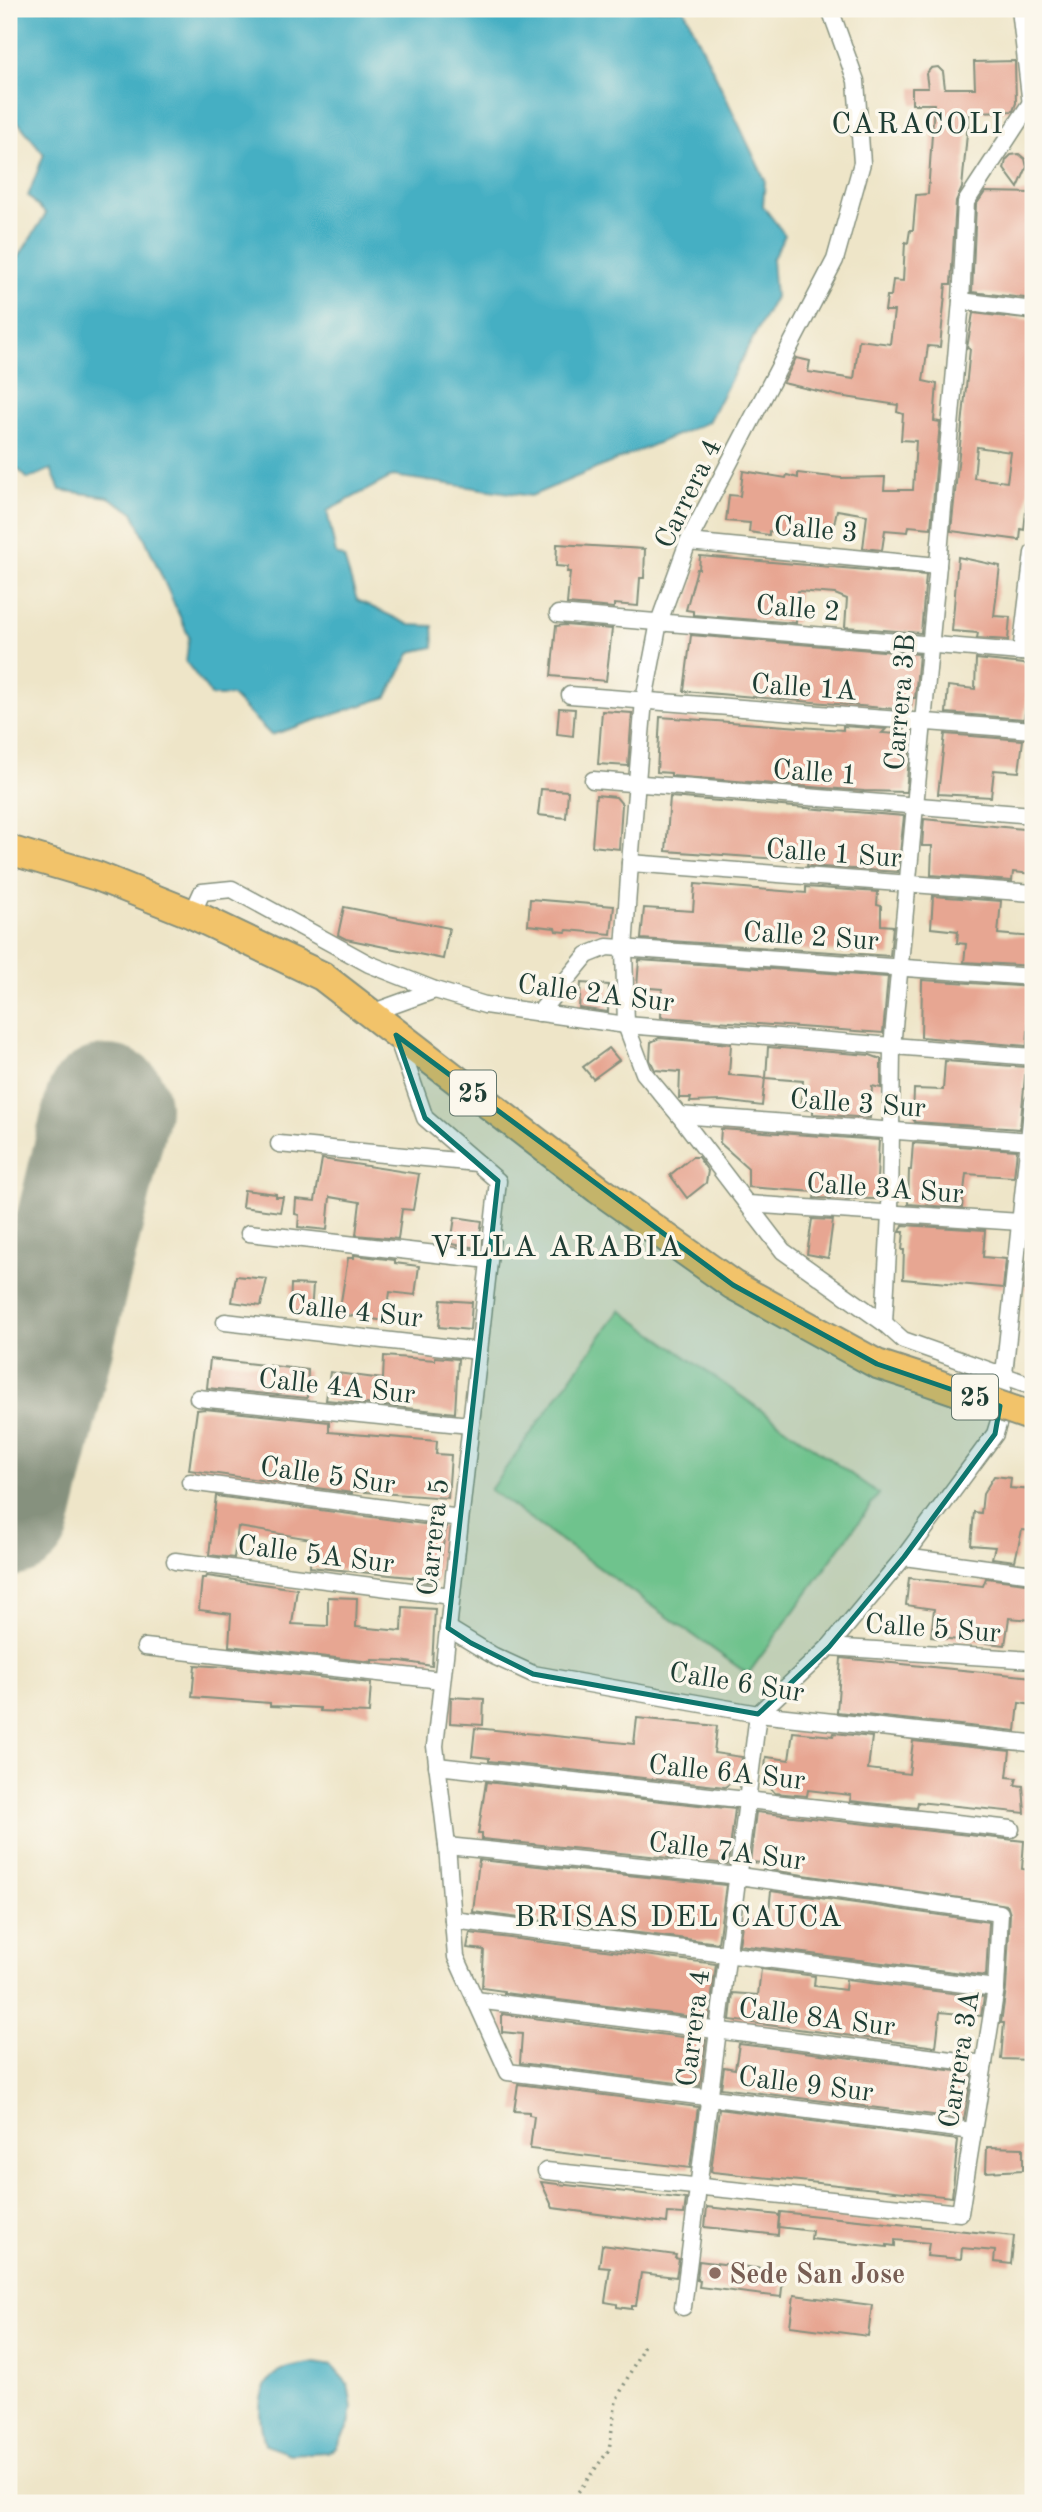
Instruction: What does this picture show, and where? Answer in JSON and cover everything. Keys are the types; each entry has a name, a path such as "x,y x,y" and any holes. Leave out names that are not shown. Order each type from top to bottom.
{"highway":[{"name":"25","path":"9,850 97,876 192,914 322,976 598,1189 733,1285 877,1364 1033,1417"}],"street":[{"name":"Carrera 4","path":"830,9 856,81 862,163 835,260 688,542 659,622 644,701 630,863 624,948 626,1025 644,1073 783,1251 884,1323 903,1340 1033,1386"},
{"path":"1020,9 1032,111"},
{"name":"Carrera 3B","path":"884,1323 890,1214 892,1047 938,566 961,301 966,202 1032,111"},
{"path":"961,301 1033,310"},
{"name":"Calle 3","path":"688,542 938,566"},
{"path":"1027,653 1033,553"},
{"name":"Calle 2","path":"558,614 1027,653"},
{"name":"Calle 1A","path":"570,695 1033,730"},
{"name":"Calle 1","path":"593,780 1033,815"},
{"name":"Calle 1 Sur","path":"630,863 1033,893"},
{"name":"Calle 2A Sur","path":"192,914 202,892 232,889 369,964 435,990 485,1005 626,1025 1033,1057"},
{"name":"Calle 2 Sur","path":"539,1013 586,955 607,947 1033,977"},
{"path":"371,1013 435,990"},
{"name":"Carrera 5","path":"396,1035 425,1118 498,1181 435,1746 456,1957 508,2072"},
{"path":"758,1714 828,1647 904,1557 995,1434 999,1421 1031,1141 1033,1102"},
{"name":"Calle 3 Sur","path":"679,1115 1031,1141"},
{"path":"279,1144 477,1163"},
{"name":"Calle 3A Sur","path":"748,1204 1020,1222"},
{"path":"249,1233 489,1260"},
{"name":"Calle 4 Sur","path":"225,1322 479,1351"},
{"name":"Calle 4A Sur","path":"198,1398 470,1425"},
{"name":"Calle 5 Sur","path":"190,1482 460,1518"},
{"path":"904,1557 1033,1574"},
{"name":"Calle 5A Sur","path":"175,1561 451,1596"},
{"name":"Calle 6 Sur","path":"448,1628 494,1656 533,1674 758,1714 1030,1743"},
{"path":"145,1647 441,1680"},
{"name":"Calle 5 Sur","path":"828,1647 1033,1660"},
{"name":"Carrera 4","path":"683,2307 758,1714"},
{"name":"Calle 6A Sur","path":"437,1766 1011,1829"},
{"name":"Calle 7A Sur","path":"447,1846 739,1876 1000,1913"},
{"name":"Carrera 3A","path":"699,2187 960,2213 996,1988 1000,1913"},
{"path":"453,1920 996,1988"},
{"name":"Calle 8A Sur","path":"476,2000 984,2064"},
{"name":"Calle 9 Sur","path":"508,2072 973,2131"},
{"path":"546,2171 699,2187"}],"path":[{"path":"570,2503 609,2450 615,2401 644,2345"}],"highlighted area":[{"path":"396,1035 733,1285 877,1364 1000,1406 995,1434 904,1557 829,1647 758,1714 533,1674 471,1643 448,1628 498,1181 425,1118"}],"green space":[{"path":"620,1310 879,1494 748,1674 490,1490"}],"water":[{"path":"9,9 684,9 765,180 763,206 785,235 772,260 775,297 708,422 531,496 393,476 327,511 336,554 344,558 357,600 410,625 433,626 434,647 411,652 387,697 271,735 232,696 212,696 186,662 189,637 133,512 108,497 60,490 51,469 28,479 19,470 9,469 9,272 46,214 28,196 44,154 9,111"},
{"path":"315,2363 332,2366 348,2384 352,2408 349,2425 336,2448 328,2452 290,2454 265,2445 260,2404 266,2384 282,2370"}],"building":[{"path":"1015,61 1016,103 1013,111 969,112 962,188 956,201 951,284 946,284 940,347 928,346 923,381 937,384 934,421 940,422 931,528 909,526 908,532 885,530 882,550 863,548 867,515 837,510 831,538 769,531 769,535 749,532 750,523 726,521 729,495 740,496 743,471 786,478 787,475 798,478 798,473 841,478 885,477 884,490 913,490 916,441 901,440 903,414 897,412 898,405 839,396 783,383 796,358 810,361 808,372 854,379 859,340 890,344 894,311 885,311 887,296 891,296 893,280 903,281 905,242 908,243 910,230 913,230 916,195 928,194 934,104 912,104 912,88 928,88 926,74 931,68 938,67 943,72 945,88 975,88 974,62"},
{"path":"1019,154 1025,159 1027,167 1018,188 1004,169 1006,160 1011,155"},
{"path":"985,192 1033,193 1033,299 972,292 976,205"},
{"path":"973,313 1033,320 1033,445 1024,530 1021,529 1020,540 951,531 970,349 967,348","holes":["977,447 1011,452 1007,482 974,478"]},
{"path":"557,544 645,549 644,578 640,578 638,606 614,604 614,608 567,604 570,572 567,572 568,567 556,566"},
{"path":"700,556 926,575 921,633 845,627 847,599 835,594 798,591 796,623 693,615 693,611 686,610 699,569"},
{"path":"958,557 1000,566 994,616 1010,617 1008,640 977,638 978,633 952,631"},
{"path":"556,626 612,629 606,681 551,676"},
{"path":"691,635 919,654 915,698 912,698 911,706 907,710 684,691"},
{"path":"976,659 1033,665 1033,693 1028,693 1024,719 946,713 948,686 975,689"},
{"path":"559,708 575,709 573,736 557,734"},
{"path":"602,711 632,713 628,766 598,764"},
{"path":"660,717 843,730 843,726 886,729 882,733 911,735 906,792 671,776 671,773 657,772"},
{"path":"945,734 1023,740 1019,772 994,770 991,797 938,794"},
{"path":"541,789 568,791 566,818 538,815"},
{"path":"596,795 616,797 622,804 619,849 592,846"},
{"path":"670,797 904,816 898,872 807,866 808,861 666,851"},
{"path":"924,819 1033,830 1033,874 1013,872 1012,881 931,875 932,846 922,846"},
{"path":"695,884 806,893 806,887 878,892 877,905 881,906 881,925 893,926 890,956 641,939 644,908 693,911"},
{"path":"933,896 1001,901 998,934 1033,937 1033,966 964,962 966,944 957,943 958,931 931,928"},
{"path":"530,899 614,906 611,934 556,931 555,928 528,925"},
{"path":"344,907 449,928 443,959 346,939 338,935"},
{"path":"639,960 888,977 883,1033 661,1017 662,989 637,987"},
{"path":"922,980 1033,987 1033,1018 1029,1018 1027,1046 921,1037"},
{"path":"581,983 609,985 608,1012 579,1008"},
{"path":"659,1038 731,1044 729,1075 765,1078 762,1106 722,1101 690,1102 691,1098 679,1098 680,1072 655,1070 650,1060 651,1042"},
{"path":"768,1047 870,1055 881,1059 881,1088 872,1086 870,1118 813,1114 813,1110 801,1109 803,1081 766,1078"},
{"path":"609,1048 619,1060 593,1079 583,1067"},
{"path":"945,1061 1026,1067 1020,1129 915,1122 914,1089 943,1090"},
{"path":"721,1129 879,1140 876,1199 814,1198 815,1192 748,1187 748,1168 720,1143"},
{"path":"913,1143 1017,1150 1014,1177 966,1174 962,1208 908,1204"},
{"path":"692,1157 698,1157 708,1171 706,1183 687,1198 670,1175"},
{"path":"322,1159 419,1174 413,1210 402,1209 398,1239 356,1235 360,1202 330,1197 327,1230 298,1227 296,1199 315,1201"},
{"path":"244,1190 283,1197 280,1212 242,1207"},
{"path":"455,1217 482,1221 478,1248 451,1244"},
{"path":"812,1219 833,1220 828,1258 807,1254"},
{"path":"903,1225 985,1230 983,1257 1006,1259 1003,1288 903,1279 904,1232 900,1232"},
{"path":"354,1255 419,1266 415,1295 390,1292 386,1321 339,1314 348,1258 354,1258"},
{"path":"1027,1261 1033,1262 1033,1290 1024,1290"},
{"path":"236,1276 267,1279 261,1306 232,1302"},
{"path":"291,1284 313,1285 311,1314 290,1312"},
{"path":"441,1300 472,1302 470,1330 439,1327"},
{"path":"384,1356 458,1359 455,1413 326,1400 330,1372 383,1379"},
{"path":"210,1359 308,1370 307,1398 207,1388"},
{"path":"197,1410 329,1422 329,1432 437,1441 436,1454 451,1455 448,1498 352,1493 189,1470"},
{"path":"994,1476 1011,1478 1010,1488 1033,1490 1033,1531 1022,1530 1015,1561 992,1558 995,1547 971,1545 974,1512 981,1513 983,1494"},
{"path":"216,1496 446,1527 437,1583 420,1581 420,1578 310,1567 311,1539 238,1527 234,1558 209,1555"},
{"path":"207,1576 297,1589 292,1624 328,1626 328,1597 357,1598 356,1627 402,1631 403,1607 435,1609 432,1666 229,1646 231,1614 199,1610 202,1578"},
{"path":"909,1578 983,1586 986,1578 1033,1584 1033,1620 1009,1618 1005,1645 931,1637 934,1609 906,1605"},
{"path":"841,1658 1033,1677 1033,1705 1019,1703 1016,1731 837,1712"},
{"path":"195,1665 371,1683 369,1713 320,1711 320,1708 270,1706 270,1703 192,1697"},
{"path":"451,1697 484,1699 483,1725 450,1723"},
{"path":"637,1718 717,1726 714,1753 742,1757 740,1776 725,1787 489,1761 489,1758 472,1756 475,1728 634,1744"},
{"path":"793,1732 872,1737 868,1769 909,1774 913,1741 1010,1751 1007,1777 1017,1778 1015,1785 1023,1786 1025,1813 918,1802 917,1808 850,1801 851,1795 808,1790 807,1796 775,1793 764,1782 766,1757 789,1760"},
{"path":"486,1782 735,1809 728,1864 482,1839 482,1834 478,1834"},
{"path":"756,1812 1024,1841 1022,1869 1030,1870 1027,1910 1033,1910 1033,2060 1001,2059 1004,2023 1001,2023 1006,1989 1010,1914 1007,1905 763,1869 763,1863 750,1862"},
{"path":"479,1860 726,1885 718,1943 473,1912"},
{"path":"771,1891 989,1922 986,1976 739,1945 743,1918 768,1921"},
{"path":"470,1933 716,1964 709,2019 482,1988 484,1950 467,1948"},
{"path":"761,1969 815,1976 814,1986 845,1990 846,1980 984,1997 981,2016 940,2012 936,2047 730,2020 733,1993 758,1995"},
{"path":"502,2014 706,2040 700,2086 520,2063 522,2034 502,2032"},
{"path":"739,2044 972,2073 964,2119 721,2088 724,2067 735,2069"},
{"path":"518,2084 698,2107 690,2168 530,2149 534,2116 529,2115 529,2112 514,2111"},
{"path":"719,2109 958,2140 952,2197 713,2172"},
{"path":"987,2147 1023,2148 1023,2170 986,2172"},
{"path":"541,2182 686,2199 684,2214 668,2213 667,2223 553,2208"},
{"path":"707,2207 779,2215 778,2235 705,2227"},
{"path":"780,2212 1014,2236 1011,2264 994,2262 995,2251 962,2248 961,2259 927,2256 929,2243 895,2240 895,2246 887,2247 811,2239 812,2231 778,2227"},
{"path":"602,2245 676,2255 675,2258 679,2259 676,2277 641,2273 636,2306 632,2306 632,2309 605,2302 610,2268 599,2267"},
{"path":"699,2261 779,2271 779,2277 783,2278 781,2297 699,2287"},
{"path":"794,2295 872,2305 868,2336 790,2326"}],"runway":[{"path":"9,1514 107,1108"}],"place":[{"name":"Sede San Jose","path":"715,2273"}],"district":[{"name":"CARACOLI","path":"918,123"},
{"name":"VILLA ARABIA","path":"557,1246"},
{"name":"BRISAS DEL CAUCA","path":"679,1916"}]}
